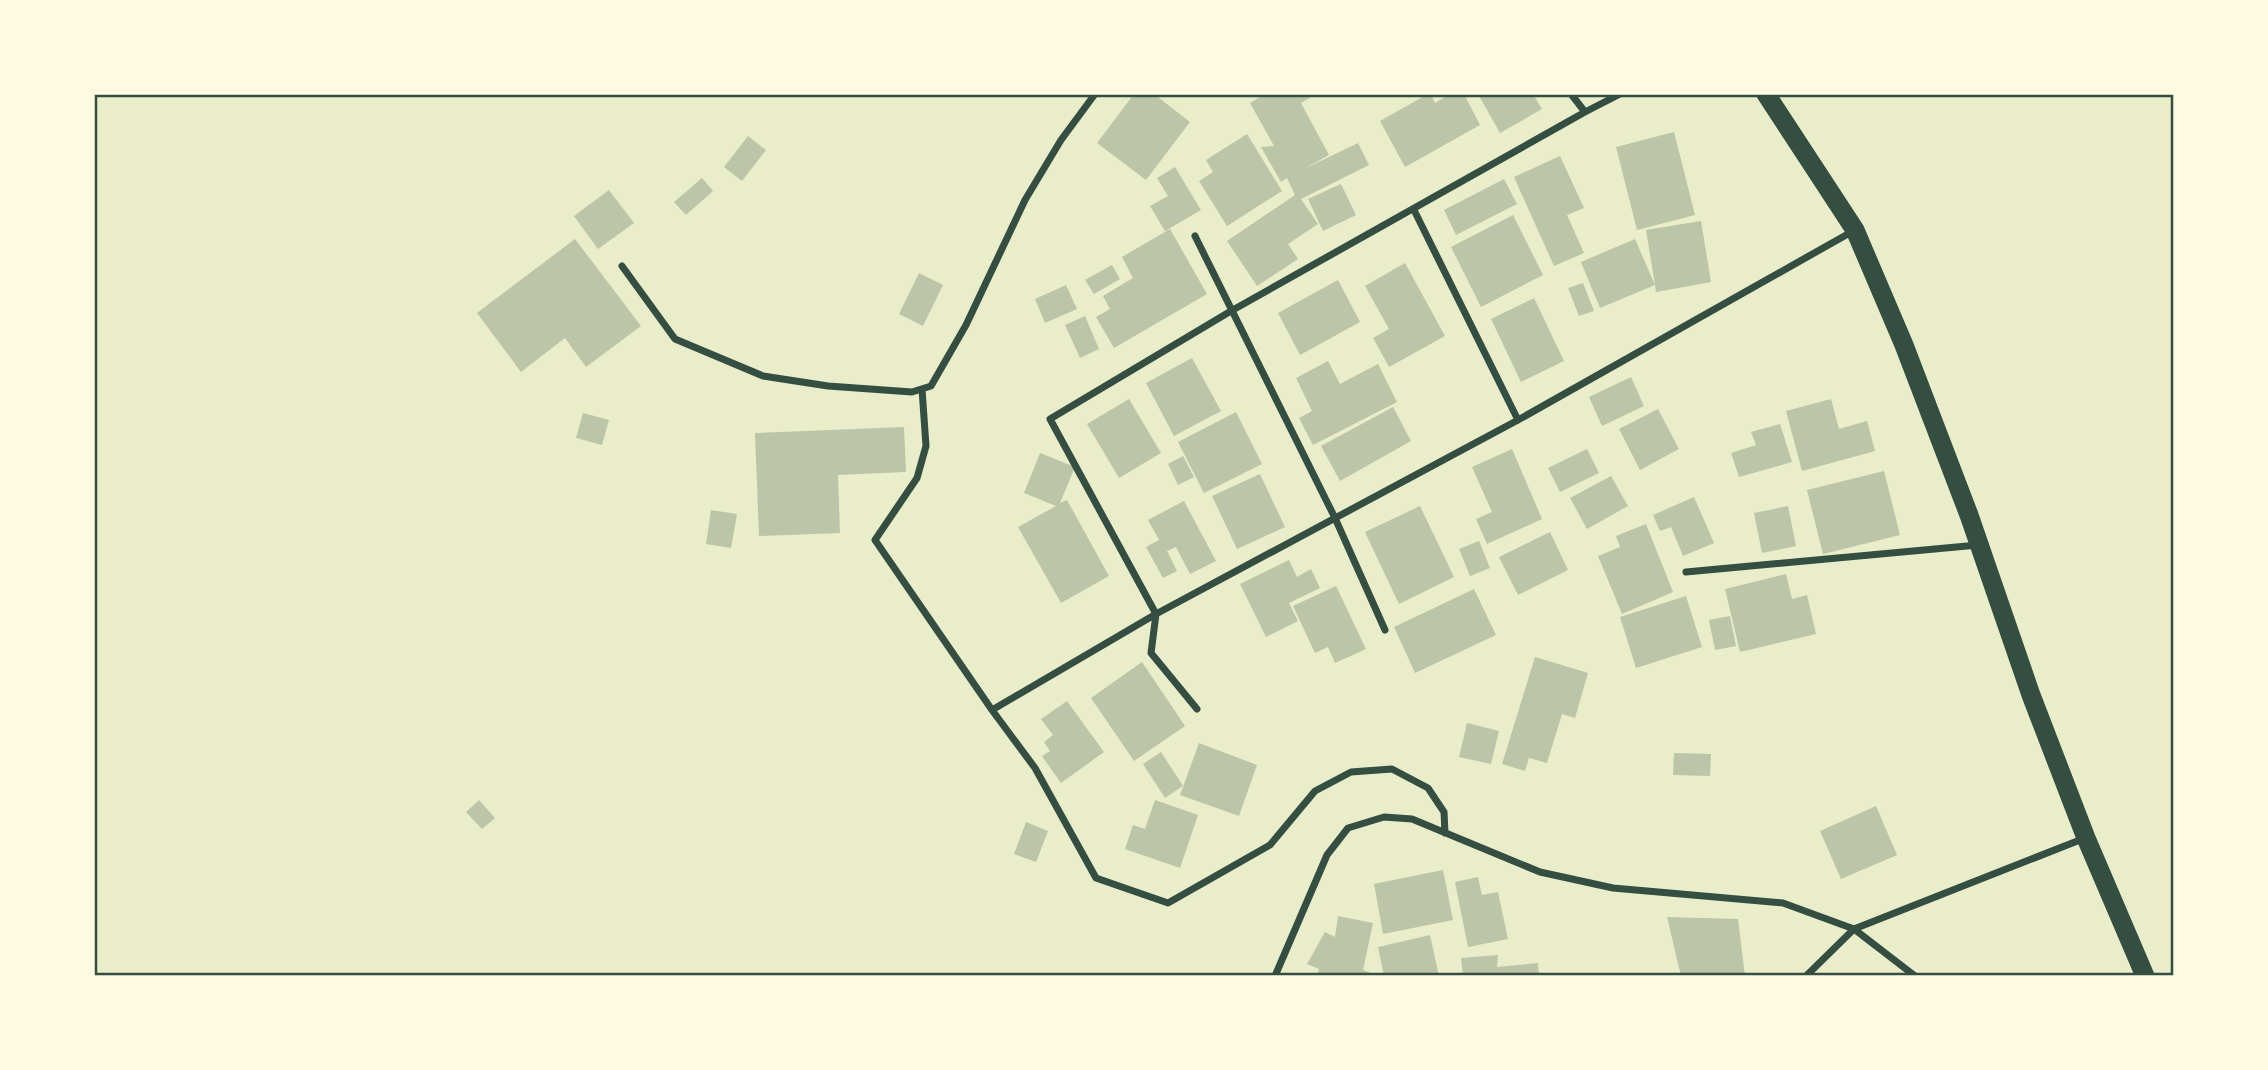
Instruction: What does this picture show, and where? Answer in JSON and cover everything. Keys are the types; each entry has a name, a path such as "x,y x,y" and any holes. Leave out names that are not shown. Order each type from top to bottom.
{"highway":[{"path":"1766,94 1856,230 1904,345 2086,838 2146,975"}],"street":[{"path":"622,266 675,339 763,376 828,386 912,392 931,386 966,325 1025,200 1061,140 1095,94"},
{"path":"1570,94 1585,112"},
{"path":"1198,709 1151,653 1156,614 1050,419 1231,311 1620,94"},
{"path":"1414,210 1518,420"},
{"path":"992,710 1156,614 1518,420 1856,230"},
{"path":"1195,236 1335,517 1385,630"},
{"path":"922,389 926,446 917,478 875,540 1035,768 1096,878 1168,903 1270,845 1315,791 1351,772 1392,769 1429,788 1444,812 1445,833"},
{"path":"1686,572 1978,545"},
{"path":"1275,975 1326,855 1348,828 1384,817 1412,819 1540,872 1613,888 1783,903 1854,929 1915,975"},
{"path":"1806,975 1854,929 2086,838"}],"building":[{"path":"1134,94 1154,94 1190,122 1146,180 1097,143"},
{"path":"1265,94 1316,94 1301,103 1329,155 1304,169 1358,143 1369,165 1301,199 1318,224 1288,244 1298,259 1257,286 1227,241 1295,195 1287,178 1281,182 1261,147 1274,146 1250,103"},
{"path":"1431,94 1435,103 1450,94 1464,94 1480,125 1405,167 1380,121"},
{"path":"1478,94 1533,94 1542,109 1500,133"},
{"path":"1674,132 1695,215 1637,230 1616,147"},
{"path":"1247,134 1282,191 1227,226 1199,181 1213,172 1206,160"},
{"path":"748,136 766,150 742,181 724,167"},
{"path":"1560,156 1584,208 1567,215 1584,253 1554,266 1514,177"},
{"path":"1175,167 1201,210 1165,231 1150,206 1168,196 1157,178"},
{"path":"702,178 713,191 686,215 674,202"},
{"path":"1504,179 1517,204 1456,235 1444,210"},
{"path":"1341,184 1356,215 1323,231 1308,199"},
{"path":"609,190 634,223 598,249 574,216"},
{"path":"1513,215 1543,275 1481,307 1451,247"},
{"path":"1701,221 1711,282 1656,292 1646,230"},
{"path":"1170,229 1207,294 1114,348 1096,317 1110,309 1103,296 1133,278 1122,257"},
{"path":"575,239 641,326 586,367 565,338 521,372 477,313"},
{"path":"1635,239 1655,285 1600,308 1581,262"},
{"path":"1405,263 1445,336 1389,367 1373,338 1389,329 1365,286"},
{"path":"1112,265 1120,279 1094,294 1085,280"},
{"path":"919,273 943,285 923,326 899,314"},
{"path":"1338,280 1360,322 1300,355 1278,313"},
{"path":"1583,283 1594,311 1579,316 1568,288"},
{"path":"1066,285 1077,309 1045,323 1035,299"},
{"path":"1534,298 1564,361 1521,382 1491,319"},
{"path":"1085,316 1099,349 1080,358 1065,325"},
{"path":"1192,358 1221,411 1174,436 1146,383"},
{"path":"1328,361 1340,384 1378,364 1397,402 1313,445 1299,418 1312,411 1296,378"},
{"path":"1631,377 1644,406 1602,426 1589,397"},
{"path":"1129,399 1161,453 1119,478 1087,424"},
{"path":"1831,399 1839,429 1867,421 1875,451 1802,471 1786,411"},
{"path":"1393,407 1411,441 1340,481 1321,446"},
{"path":"1658,409 1679,449 1640,470 1619,429"},
{"path":"1236,412 1262,464 1204,493 1178,442"},
{"path":"583,413 609,420 602,445 576,438"},
{"path":"1780,424 1792,462 1739,477 1731,453 1756,445 1751,432"},
{"path":"904,427 906,472 838,475 840,533 759,536 755,433"},
{"path":"1512,449 1542,519 1487,544 1476,519 1492,512 1472,467"},
{"path":"1587,449 1599,473 1560,492 1548,468"},
{"path":"1040,453 1075,467 1060,503 1067,500 1109,576 1061,603 1018,527 1056,506 1024,493"},
{"path":"1183,456 1194,477 1178,485 1168,464"},
{"path":"1884,471 1900,535 1823,554 1807,490"},
{"path":"1260,474 1285,527 1237,549 1212,496"},
{"path":"1611,476 1628,506 1587,529 1570,498"},
{"path":"1694,497 1714,543 1683,556 1671,527 1660,531 1653,515"},
{"path":"1184,501 1216,561 1190,574 1176,547 1167,551 1177,571 1163,578 1146,547 1159,540 1148,520"},
{"path":"1420,506 1454,577 1399,604 1365,532"},
{"path":"1788,506 1796,546 1762,553 1754,513"},
{"path":"711,510 737,514 731,548 706,544"},
{"path":"1646,524 1673,592 1622,614 1598,556 1620,547 1616,536"},
{"path":"1550,532 1568,570 1518,595 1499,557"},
{"path":"1479,541 1490,568 1470,576 1459,549"},
{"path":"1289,560 1297,577 1311,569 1320,588 1289,603 1298,621 1266,637 1240,584"},
{"path":"1786,574 1792,599 1807,595 1816,634 1740,652 1725,589"},
{"path":"1336,586 1366,649 1335,663 1328,647 1315,653 1293,606"},
{"path":"1474,589 1496,635 1415,673 1394,627"},
{"path":"1686,596 1702,647 1636,668 1620,617"},
{"path":"1730,616 1736,646 1715,650 1709,620"},
{"path":"1535,657 1588,673 1575,718 1562,714 1547,763 1529,758 1525,771 1502,764"},
{"path":"1142,662 1185,726 1134,761 1091,698"},
{"path":"1067,701 1104,752 1061,783 1042,756 1050,751 1044,742 1053,735 1041,719"},
{"path":"1467,723 1499,731 1491,764 1459,757"},
{"path":"1199,743 1257,765 1239,816 1180,795"},
{"path":"1161,752 1183,786 1165,798 1143,764"},
{"path":"1674,753 1711,754 1710,776 1673,775"},
{"path":"479,800 495,818 482,829 466,812"},
{"path":"1155,800 1198,815 1180,868 1125,849 1133,825 1145,829"},
{"path":"1876,806 1897,855 1841,879 1820,831"},
{"path":"1026,822 1048,831 1036,862 1014,854"},
{"path":"1443,870 1453,920 1383,934 1374,884"},
{"path":"1478,877 1482,895 1498,892 1508,939 1468,947 1455,882"},
{"path":"1338,916 1373,923 1363,970 1379,976 1317,976 1319,969 1307,964 1325,932 1335,937"},
{"path":"1667,917 1738,919 1745,976 1681,976"},
{"path":"1430,935 1439,976 1384,976 1378,947"},
{"path":"1498,955 1497,967 1538,963 1539,976 1463,976 1461,958"}]}
